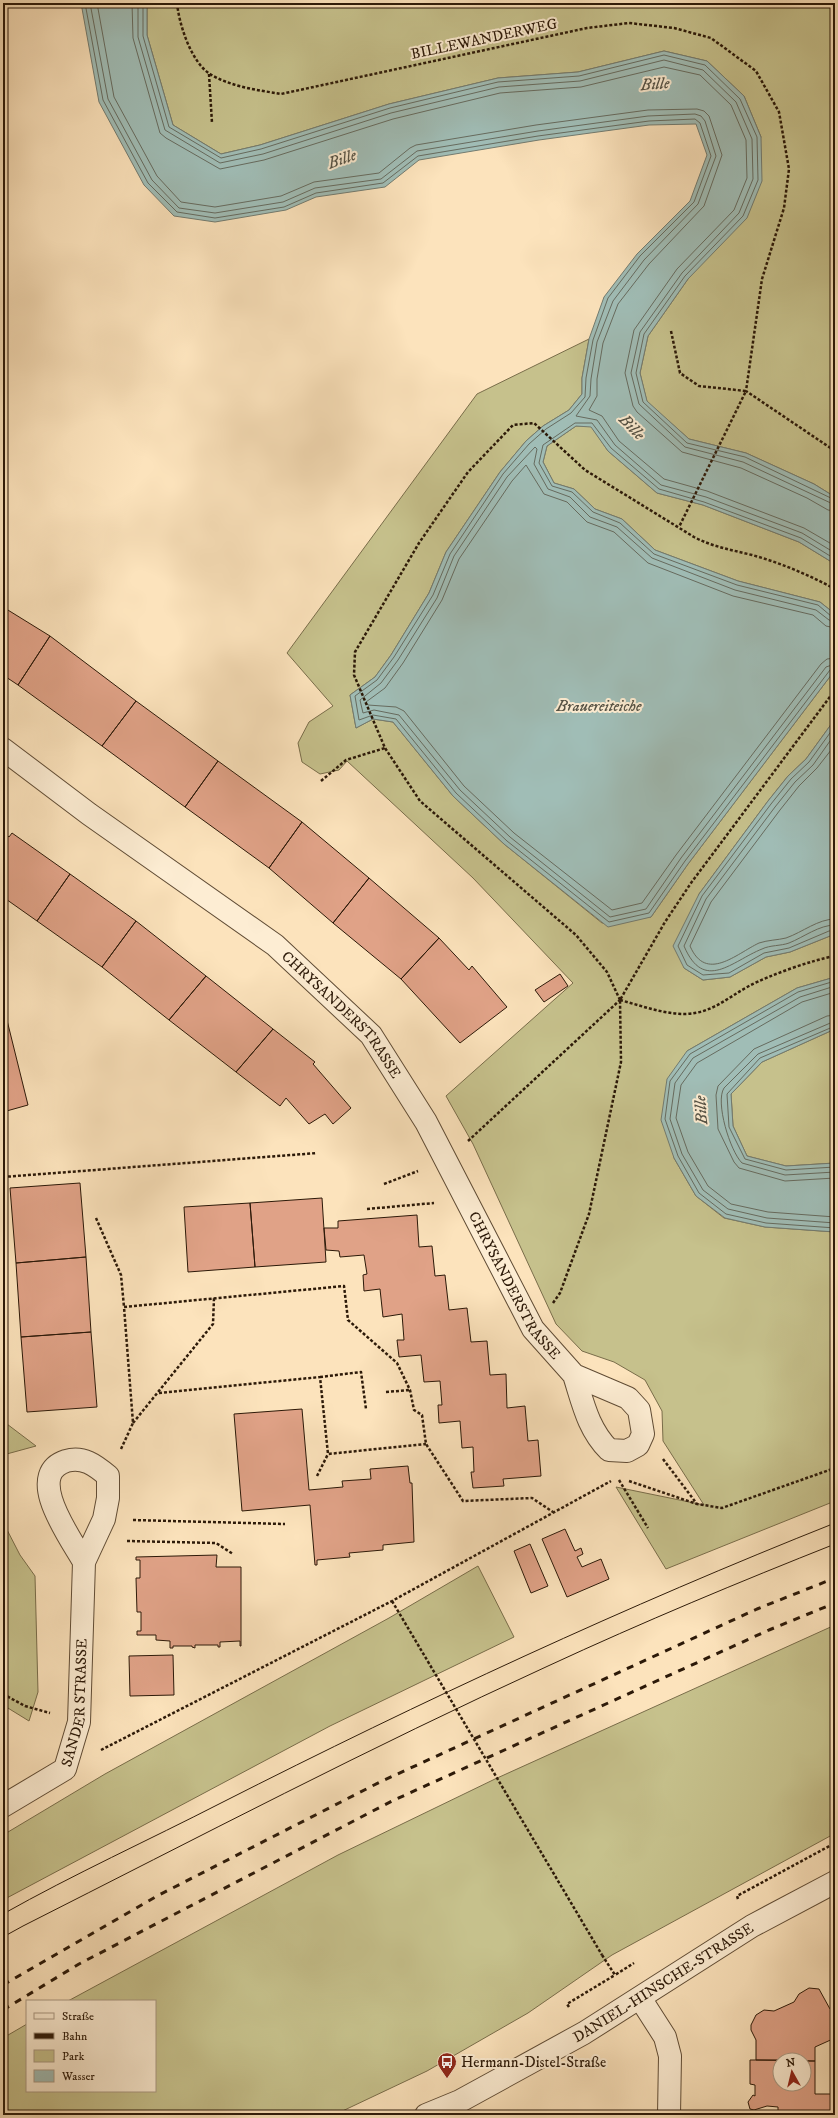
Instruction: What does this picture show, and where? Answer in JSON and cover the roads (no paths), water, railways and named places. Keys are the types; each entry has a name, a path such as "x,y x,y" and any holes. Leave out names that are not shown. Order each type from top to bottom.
{"street":[{"name":"CHRYSANDERSTRASSE","path":"3,749 89,814 275,945 371,1035 426,1122 533,1329 574,1375 587,1415 597,1437 609,1450 627,1451 638,1444 644,1434 640,1410 628,1398 574,1375"},
{"name":"SANDER STRASSE","path":"3,1806 65,1769 79,1722 84,1562 104,1519 108,1498 108,1476 94,1464 80,1459 65,1462 56,1468 48,1479 48,1490 51,1502 84,1562"},
{"name":"DANIEL-HINSCHE-STRASSE","path":"426,2115 460,2101 577,2037 752,1926 835,1882"},
{"path":"640,1998 665,2037 670,2056 669,2115"}],"water":[{"name":"Brauereiteiche","path":"81,3 147,3 147,35 173,125 221,154 260,145 389,104 498,78 578,72 664,51 707,61 744,96 761,137 762,181 747,218 688,279 648,336 640,373 647,401 689,439 746,453 814,484 835,497 835,564 799,542 703,505 657,493 608,451 591,427 576,426 547,446 543,462 554,483 574,489 595,509 622,519 655,550 738,581 820,602 835,614 835,670 688,864 651,917 608,927 504,844 453,796 393,722 373,719 356,728 350,695 375,677 391,655 429,593 446,552 500,472 526,441 543,426 569,410 582,394 582,378 589,339 604,297 637,254 690,201 707,155 696,124 649,125 539,140 419,160 385,187 316,197 286,210 215,222 174,216 144,185 99,102"},
{"path":"835,719 835,934 790,952 766,957 730,977 703,980 684,968 673,946 699,894 768,801 788,776 806,759"},
{"name":"Bille","path":"835,977 835,1029 762,1062 731,1094 733,1126 747,1156 786,1166 835,1163 835,1232 765,1227 725,1218 696,1196 674,1158 661,1120 667,1079 687,1051 797,988"}],"tram line":[{"path":"3,1914 84,1871 448,1691 679,1587 835,1523"},
{"path":"3,1937 284,1793 416,1728 655,1618 835,1544"}],"railway":[{"path":"3,1985 157,1896 380,1782 757,1609 835,1578"},
{"path":"3,2010 79,1964 392,1801 769,1630 835,1603"}],"place":[{"name":"Hermann-Distel-Straße","path":"447,2079"}]}
